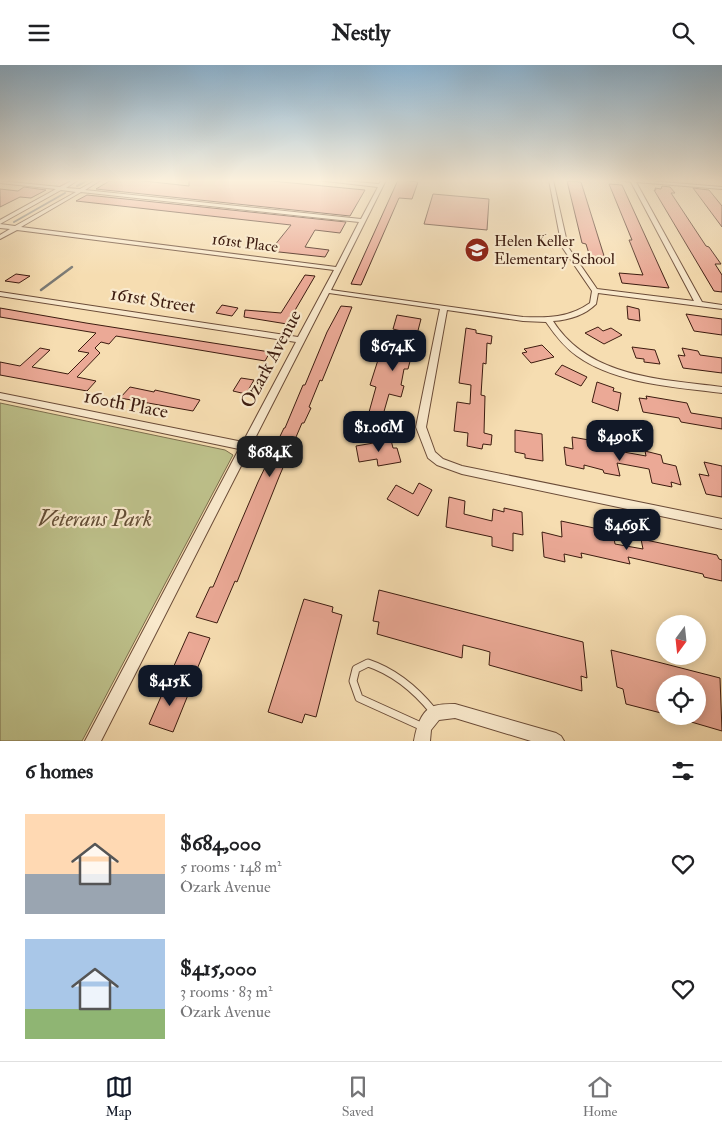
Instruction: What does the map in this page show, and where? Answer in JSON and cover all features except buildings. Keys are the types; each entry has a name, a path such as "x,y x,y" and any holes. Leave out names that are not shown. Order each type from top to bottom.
{"street":[{"path":"0,222 19,212"},
{"path":"0,237 44,212"},
{"path":"273,212 362,221"},
{"name":"Ozark Avenue","path":"93,741 367,212"},
{"path":"327,291 512,317 549,320 567,318 582,312 592,304 595,291 565,247 558,212"},
{"path":"649,212 699,304"},
{"name":"161st Place","path":"0,226 338,269"},
{"path":"595,291 722,307"},
{"name":"161st Street","path":"0,294 300,341"},
{"path":"444,307 421,427 431,455 440,463 462,470 722,524"},
{"path":"549,320 566,343 590,361 607,368 637,377 722,390"},
{"name":"160th Place","path":"0,396 245,446"},
{"path":"423,734 435,713 455,711 556,741"}],"lane":[{"path":"423,734 359,698 352,681 356,669 368,663 385,668 420,695 435,713"}],"green space":[{"name":"Veterans Park","path":"0,403 225,450 233,455 82,741 0,741"}],"waterway":[{"path":"14,222 32,212"},
{"path":"41,290 72,267"}],"place":[{"name":"Helen Keller Elementary School","path":"477,250"}]}
